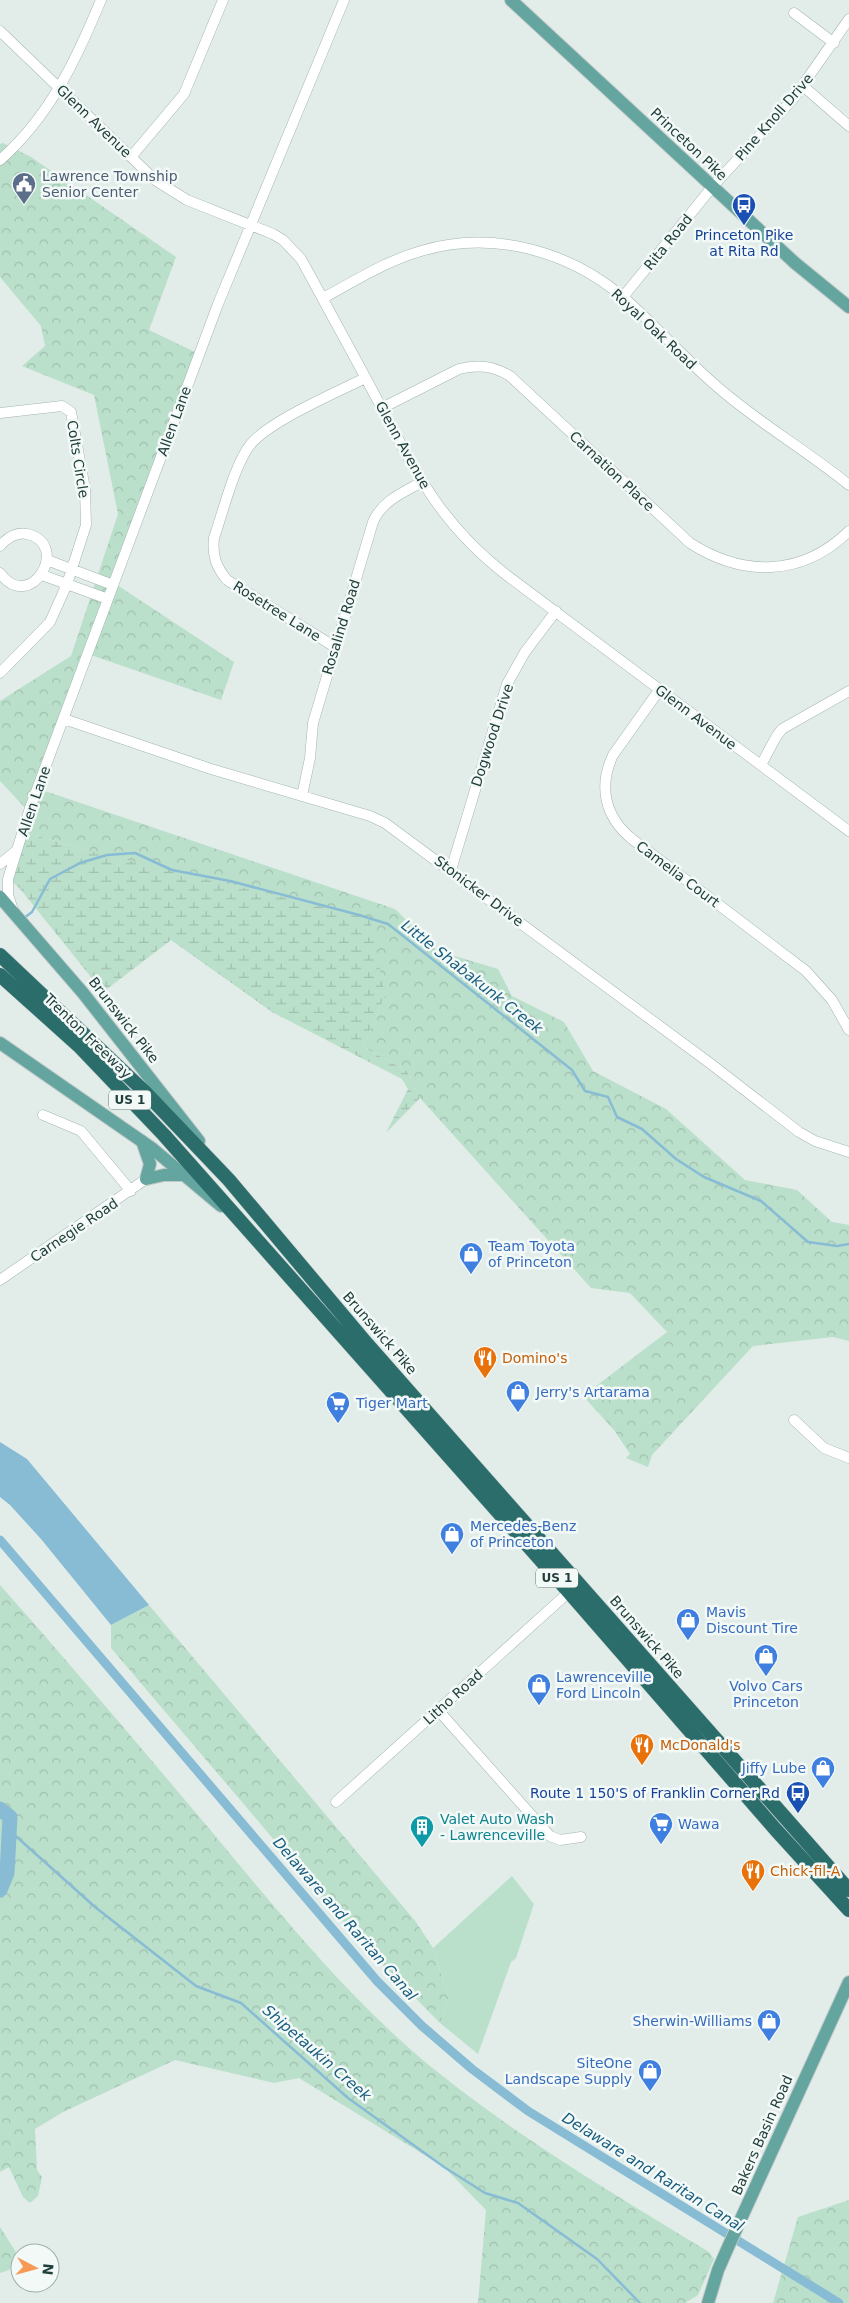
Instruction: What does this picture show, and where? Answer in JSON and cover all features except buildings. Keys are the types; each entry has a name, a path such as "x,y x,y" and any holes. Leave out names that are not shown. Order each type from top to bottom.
{"highway":[{"name":"Trenton Freeway","path":"0,955 145,1092 228,1180"},
{"name":"Trenton Freeway","path":"0,975 79,1046 253,1233"},
{"name":"Brunswick Pike","path":"228,1180 367,1344 849,1890"},
{"name":"Brunswick Pike","path":"253,1233 776,1830 849,1910"}],"main road":[{"name":"Princeton Pike","path":"511,0 815,281 849,308"},
{"name":"Brunswick Pike","path":"0,896 98,1012 228,1180"},
{"name":"Brunswick Pike","path":"0,1043 142,1141 253,1233"},
{"path":"142,1141 150,1164 146,1179 164,1175 185,1175"},
{"name":"Bakers Basin Road","path":"708,2303 718,2270 849,1982"}],"street":[{"path":"0,160 31,129 60,88 80,50 100,0"},
{"path":"131,157 184,94 223,0"},
{"name":"Allen Lane","path":"15,913 7,885 18,848 64,719 218,304 344,0"},
{"path":"794,13 834,43"},
{"name":"Pine Knoll Drive","path":"713,186 803,86 849,19"},
{"name":"Glenn Avenue","path":"0,31 131,157 169,190 187,200 273,234 293,249 301,259 422,482 452,524 492,564 849,831"},
{"path":"803,86 849,126"},
{"name":"Rita Road","path":"622,297 713,186"},
{"name":"Royal Oak Road","path":"322,298 388,264 413,254 444,246 484,243 521,247 549,254 590,273 622,297 713,384 741,407 849,485"},
{"name":"Carnation Place","path":"382,408 459,369 475,366 490,367 510,376 690,543 708,554 731,563 754,567 787,565 817,555 829,548 849,531"},
{"name":"Rosetree Lane","path":"335,648 227,580 216,564 213,547 214,538 240,466 254,441 268,428 366,378"},
{"name":"Colts Circle","path":"0,413 62,406 71,412 85,489 86,525 67,584 50,622 0,673"},
{"name":"Rosalind Road","path":"302,796 310,758 313,723 376,515 389,500 422,482"},
{"path":"0,546 12,536 28,534 42,543 46,551 47,560 42,574 36,581 20,585 11,583 0,572"},
{"path":"47,560 113,585"},
{"path":"42,574 108,599"},
{"name":"Dogwood Drive","path":"451,870 507,684 525,652 556,611"},
{"name":"Camelia Court","path":"660,689 613,755 608,765 605,781 606,798 615,822 632,839 806,971 832,1000 849,1030"},
{"path":"761,765 782,729 849,691"},
{"name":"Stonicker Drive","path":"64,719 210,769 370,816 385,823 711,1064 799,1132 815,1141 849,1152"},
{"name":"Allen Lane","path":"0,864 12,856 18,848"},
{"path":"43,1115 82,1131 132,1191"},
{"name":"Carnegie Road","path":"0,1280 132,1191 146,1179"},
{"path":"794,1420 824,1448 849,1458"},
{"name":"Litho Road","path":"336,1802 569,1592"},
{"path":"438,1710 550,1836 560,1840 581,1838"}],"green space":[{"path":"3,143 31,157 176,257 149,330 195,352 111,581 234,662 221,700 85,653 36,788 395,909 438,951 498,969 512,996 564,1022 593,1071 666,1109 745,1180 797,1190 832,1222 849,1225 849,1341 833,1337 753,1346 652,1455 648,1467 626,1458 630,1454 614,1430 583,1396 667,1332 630,1293 591,1288 420,1098 407,1071 363,1047 385,995 90,851 23,832 29,812 0,781 0,701 71,656 118,514 94,395 22,366 45,346 41,326 0,277 0,144"},
{"path":"23,832 90,851 370,918 385,995 363,1047 407,1071 420,1098 386,1133 408,1089 402,1079 272,1012 171,940 103,992 21,890 5,874"},
{"path":"0,1585 107,1708 289,1924 343,1984 400,2040 463,2092 531,2141 709,2252 714,2259 698,2295 685,2303 478,2303 486,2210 444,2167 299,2078 274,2083 175,2060 63,2112 35,2129 37,2170 42,2177 38,2196 30,2203 23,2197 9,2167 0,2172"},
{"path":"149,1605 416,1922 433,1948 449,2000 440,2023 366,1948 111,1648 111,1625"},
{"path":"512,1876 534,1904 516,1958 511,1962 478,2054 440,2023 449,2000 433,1948"},
{"path":"849,2200 849,2303 773,2303 798,2217"},
{"path":"0,2227 10,2243 10,2269 0,2273"}],"water":[{"path":"0,1442 27,1459 149,1605 111,1625 41,1539 10,1505 0,1497"}],"waterway":[{"name":"Little Shabakunk Creek","path":"24,918 32,912 50,879 80,863 107,855 135,853 172,870 230,881 388,924 572,1070 585,1091 608,1097 617,1117 642,1129 676,1159 704,1177 761,1201 808,1242 837,1246 849,1244"},
{"name":"Delaware and Raritan Canal","path":"0,1540 377,1981 422,2026 472,2069 528,2111 839,2303"},
{"path":"0,1809 10,1817 7,1873 0,1890"},
{"name":"Shipetaukin Creek","path":"9,1830 95,1907 196,1986 241,2003 348,2098 444,2167 485,2193 518,2203 597,2259 640,2303"}],"place":[{"name":"Lawrence Township Senior Center","path":"24,205"},
{"name":"Princeton Pike at Rita Rd","path":"744,226"},
{"name":"Team Toyota of Princeton","path":"471,1275"},
{"name":"Domino's","path":"485,1379"},
{"name":"Jerry's Artarama","path":"518,1413"},
{"name":"Tiger Mart","path":"338,1424"},
{"name":"Mercedes-Benz of Princeton","path":"452,1555"},
{"name":"Mavis Discount Tire","path":"688,1641"},
{"name":"Volvo Cars Princeton","path":"766,1677"},
{"name":"Lawrenceville Ford Lincoln","path":"539,1706"},
{"name":"McDonald's","path":"642,1766"},
{"name":"Jiffy Lube","path":"823,1789"},
{"name":"Route 1 150'S of Franklin Corner Rd","path":"798,1814"},
{"name":"Wawa","path":"661,1845"},
{"name":"Valet Auto Wash - Lawrenceville","path":"422,1848"},
{"name":"Chick-fil-A","path":"753,1892"},
{"name":"Sherwin-Williams","path":"769,2042"},
{"name":"SiteOne Landscape Supply","path":"650,2092"}]}
